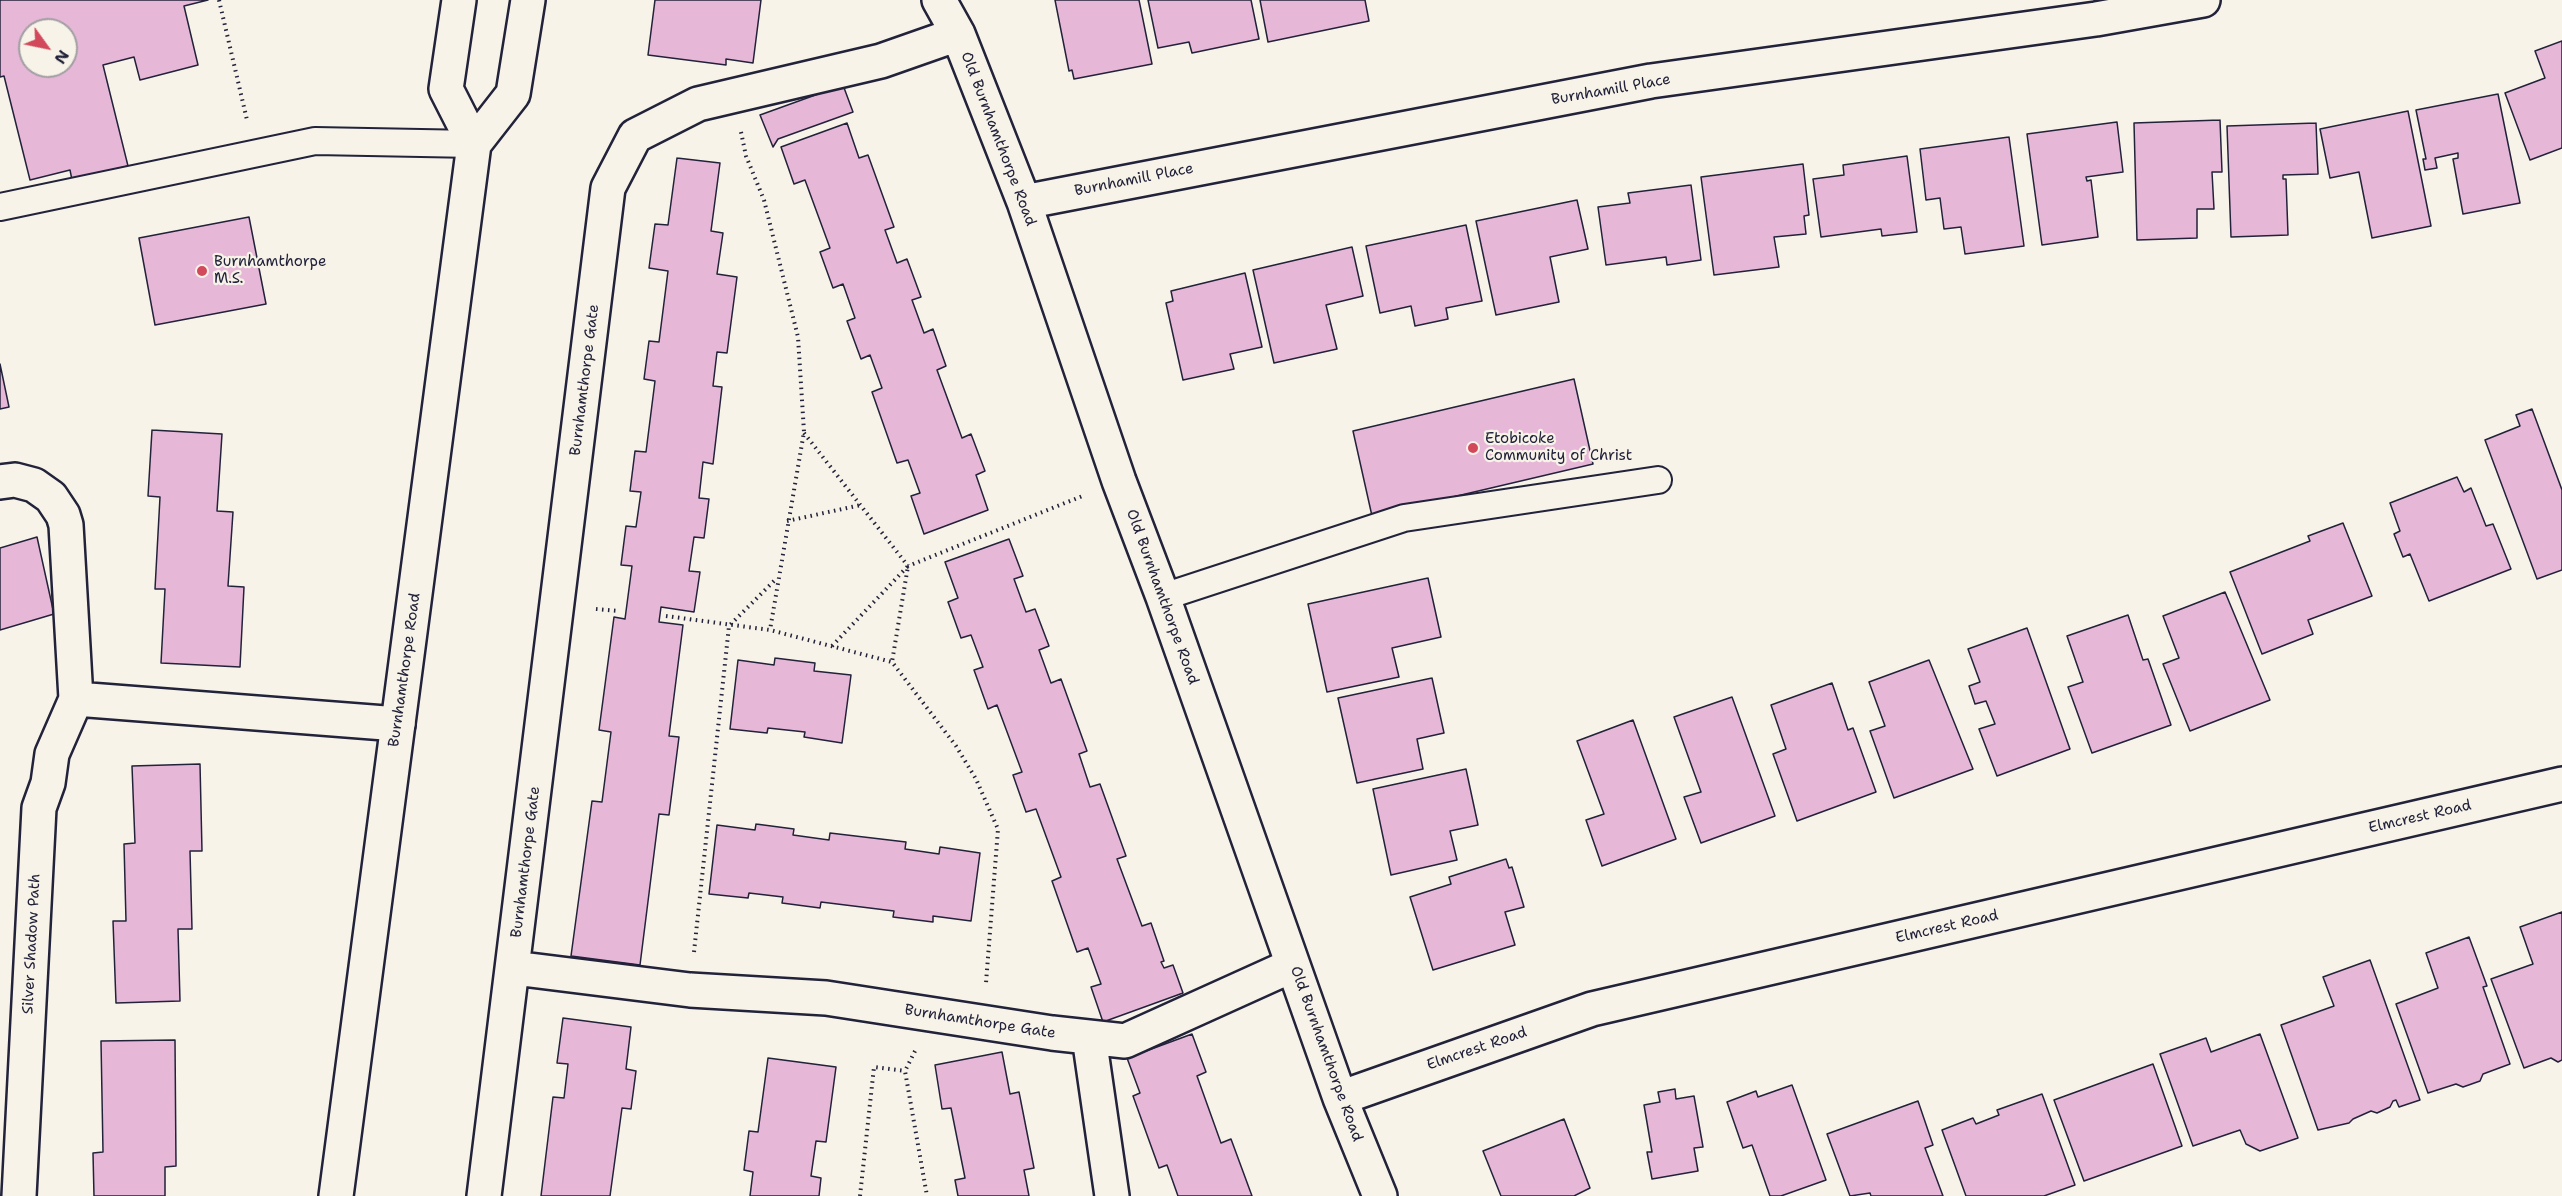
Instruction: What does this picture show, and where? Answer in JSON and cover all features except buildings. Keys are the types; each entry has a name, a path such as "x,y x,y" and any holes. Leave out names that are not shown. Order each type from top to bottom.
{"street":[{"path":"459,0 446,89 474,144 513,94 528,0"},
{"name":"Old Burnhamthorpe Road","path":"939,0 958,34 1024,202 1119,481 1164,597 1340,1098 1380,1196"},
{"name":"Burnhamill Place","path":"1024,202 1651,81 2096,18 2203,0"},
{"name":"Burnhamthorpe Gate","path":"484,1196 514,968 608,188 634,136 698,104 881,61 958,34"},
{"name":"Burnhamthorpe Road","path":"336,1196 474,144"},
{"name":"Silver Shadow Path","path":"0,482 15,480 34,485 51,497 63,515 66,525 76,699 52,754 48,783 39,808 18,1196"},
{"path":"76,699 398,724"},
{"name":"Elmcrest Road","path":"1340,1098 1592,1009 2562,784"},
{"name":"Burnhamthorpe Gate","path":"514,968 690,990 826,998 983,1023 1125,1041 1293,965"},
{"path":"1089,1037 1112,1196"}],"lane":[{"path":"0,207 315,141 474,144"},
{"path":"1164,597 1404,518 1658,480"}],"path":[{"path":"219,0 254,153"},
{"path":"732,95 746,156 764,200 798,337 804,432 770,630"},
{"path":"804,432 908,566 892,662"},
{"path":"832,646 908,566 1119,481"},
{"path":"787,521 861,505"},
{"path":"690,990 729,626 777,579"},
{"path":"666,616 770,630 892,662 956,746 976,778 998,830 983,1023"},
{"path":"919,1013 915,1052 905,1071 927,1196"},
{"path":"860,1196 874,1067 905,1071"}],"place":[{"name":"Burnhamthorpe M.S.","path":"202,271"},
{"name":"Etobicoke Community of Christ","path":"1473,448"}]}
